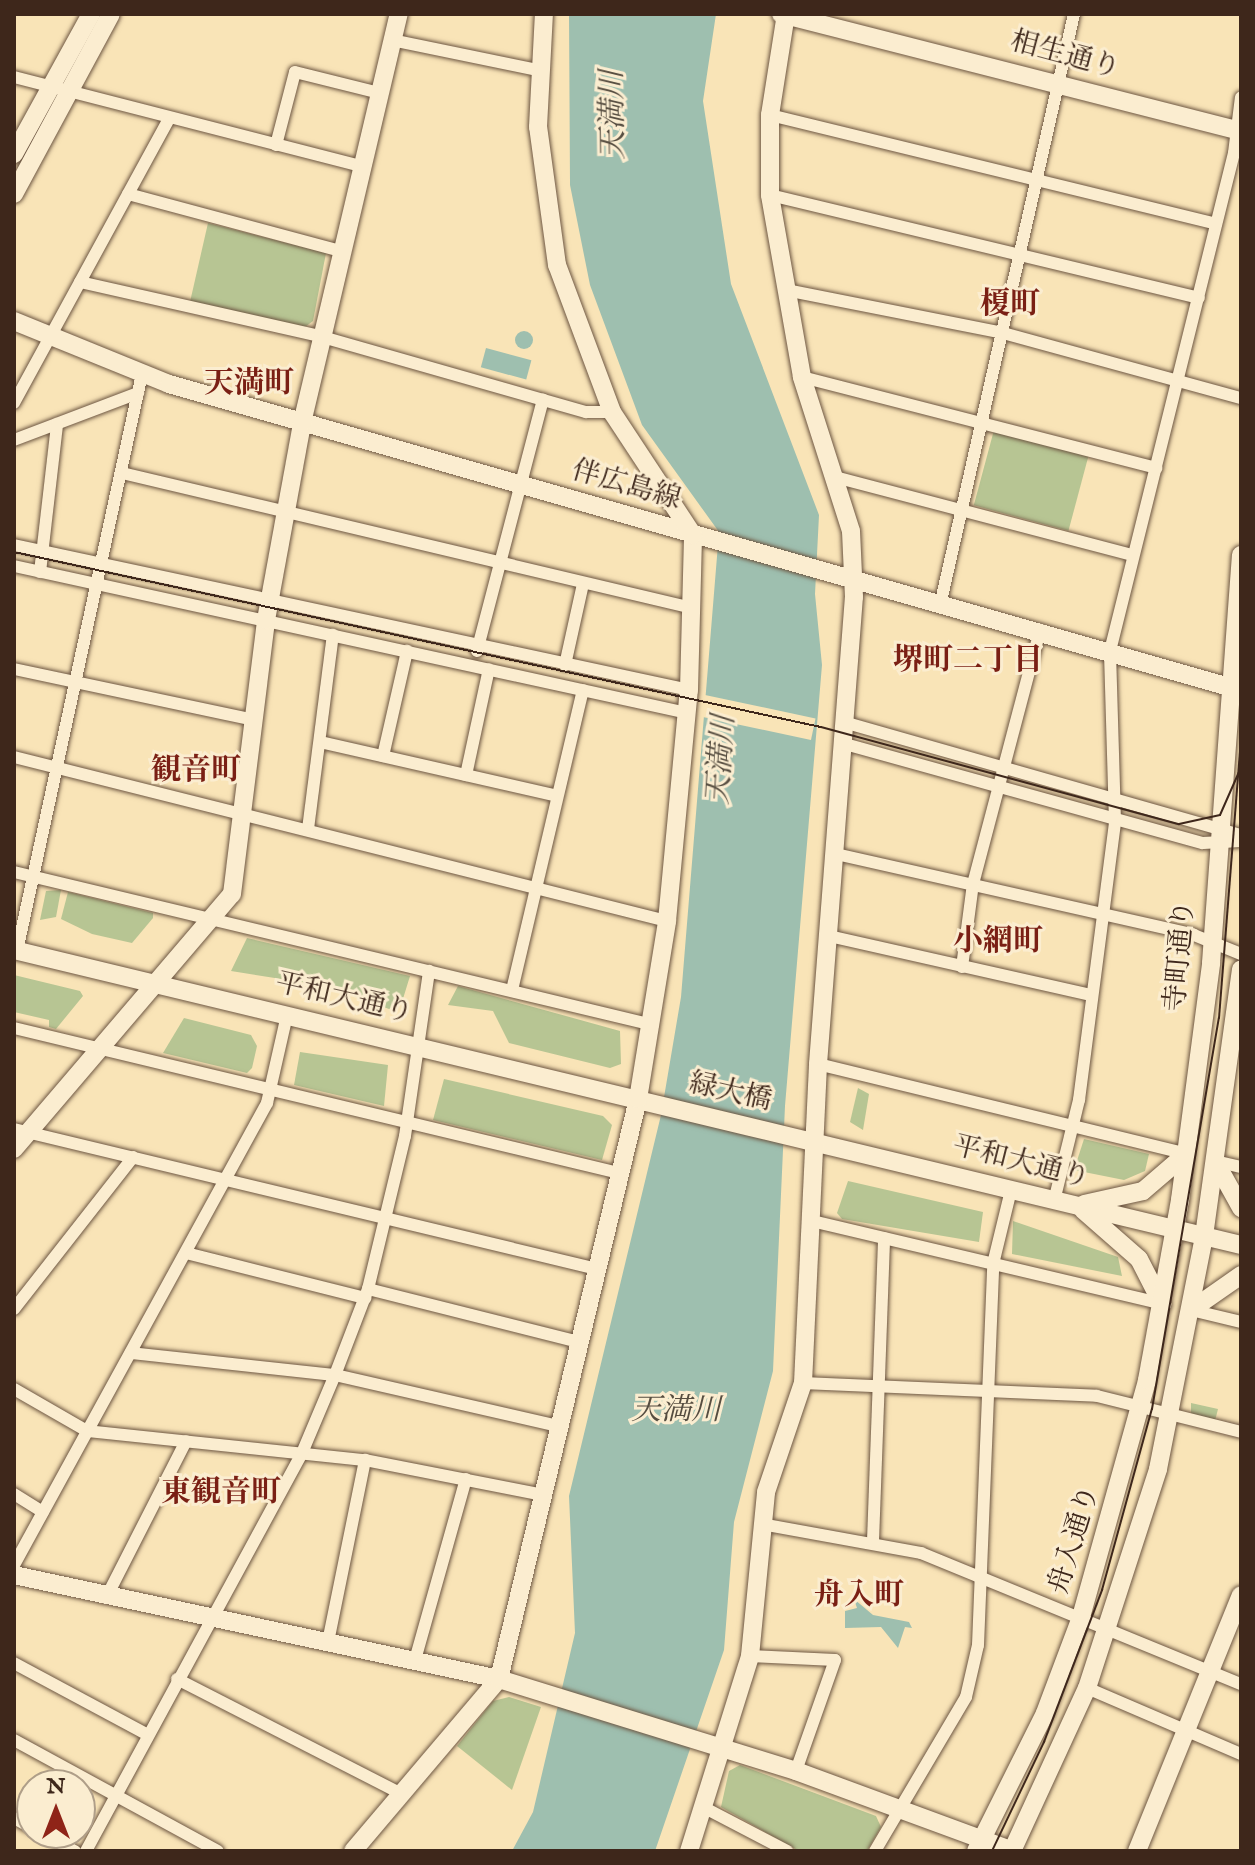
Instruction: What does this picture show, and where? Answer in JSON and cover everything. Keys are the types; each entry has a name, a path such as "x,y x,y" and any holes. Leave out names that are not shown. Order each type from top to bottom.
{"street":[{"path":"14,154 91,14"},
{"path":"14,194 111,14"},
{"path":"14,1149 21,1131 150,984 213,919 232,894 266,620 284,517 319,336 399,14"},
{"path":"353,1851 499,1679 638,1099 653,1025 667,921 689,690 693,535 612,412 549,231 537,70 544,14"},
{"path":"689,1851 750,1656 761,1524 803,1383 818,1064 847,723 853,577 851,531 802,377 770,195 770,115 784,14"},
{"name":"相生通り","path":"784,14 1239,131"},
{"path":"941,601 1074,14"},
{"path":"392,40 537,70"},
{"path":"276,145 295,72 379,93"},
{"path":"14,77 68,94 361,166"},
{"path":"1054,1201 1073,1127 1115,821 1110,651 1239,131 1241,97"},
{"path":"770,115 1216,224"},
{"path":"14,403 169,119"},
{"path":"128,194 340,251"},
{"path":"770,195 1018,252 1199,298"},
{"path":"80,282 319,336 543,400 612,412"},
{"path":"786,290 1003,333 1241,398"},
{"name":"伴広島線","path":"14,321 51,336 140,384 302,423 693,535 819,567 1235,689"},
{"path":"802,377 1156,468"},
{"path":"14,440 57,424 140,384"},
{"path":"16,951 59,768 140,384"},
{"path":"474,666 496,565 543,400"},
{"path":"40,572 57,424"},
{"path":"122,473 284,517 692,608"},
{"path":"835,477 963,508 1133,555"},
{"path":"14,545 689,690"},
{"path":"1235,689 1241,555"},
{"path":"14,566 687,713"},
{"path":"565,665 583,584"},
{"path":"962,967 973,884 1040,630"},
{"path":"308,829 333,635"},
{"path":"383,756 407,651"},
{"path":"14,669 253,720"},
{"path":"466,775 489,669"},
{"name":"寺町通り","path":"1175,1229 1212,940 1219,836 1235,689"},
{"path":"512,990 533,889 583,690"},
{"path":"847,723 1115,801 1219,836"},
{"path":"320,742 557,796"},
{"path":"845,744 1115,821 1241,838"},
{"path":"14,757 242,810 533,889 667,921"},
{"path":"836,854 1212,940 1241,954"},
{"path":"14,872 653,1025"},
{"path":"829,936 1091,995"},
{"name":"平和大通り","path":"16,951 660,1105"},
{"name":"寺町通り","path":"1204,1236 1241,970"},
{"path":"86,1851 209,1618 302,1453 335,1375 366,1294 385,1217 407,1122 429,971"},
{"path":"14,1565 186,1253 270,1089 287,1015"},
{"path":"14,1028 619,1173"},
{"path":"818,1064 1186,1154"},
{"name":"緑大橋","path":"660,1105 788,1136"},
{"path":"21,1131 597,1269"},
{"name":"平和大通り","path":"788,1136 1241,1245"},
{"path":"1077,1206 1143,1191 1186,1154"},
{"path":"14,1309 133,1157"},
{"path":"1215,1161 1241,1167"},
{"path":"1215,1161 1241,1208"},
{"path":"875,1851 966,1697 983,1579 993,1264 1011,1190"},
{"path":"1077,1206 1139,1259 1162,1304"},
{"path":"812,1221 1162,1304"},
{"name":"舟入通り","path":"980,1845 1045,1713 1081,1617 1140,1405 1175,1229"},
{"name":"舟入通り","path":"1013,1851 1087,1688 1108,1629 1169,1414 1204,1236"},
{"path":"873,1541 884,1238"},
{"path":"186,1253 579,1342"},
{"path":"1191,1310 1241,1275"},
{"path":"1191,1310 1241,1322"},
{"path":"131,1353 335,1375 558,1426"},
{"path":"803,1383 991,1388 1140,1405 1241,1432"},
{"path":"14,1389 87,1431 365,1460 543,1495"},
{"path":"106,1598 186,1441"},
{"path":"328,1642 365,1460"},
{"path":"415,1660 466,1479"},
{"path":"14,1494 43,1512"},
{"path":"761,1524 873,1541 1081,1617 1241,1684"},
{"path":"14,1575 106,1598 499,1679 796,1771 901,1809 980,1845 1013,1851"},
{"path":"1137,1851 1213,1673 1241,1595"},
{"path":"750,1656 835,1660 796,1771"},
{"path":"14,1663 148,1735"},
{"path":"177,1679 402,1794"},
{"path":"1087,1688 1241,1754"},
{"path":"14,1740 218,1851"},
{"path":"703,1807 787,1851"}],"green space":[{"path":"208,223 326,253 313,321 305,327 190,302"},
{"path":"994,430 1089,455 1068,531 974,505"},
{"path":"61,890 56,917 40,920 46,891"},
{"path":"68,892 153,913 153,918 132,943 92,934 61,919"},
{"path":"247,938 410,976 402,1002 389,1009 326,986 231,971"},
{"path":"14,975 80,991 83,996 56,1029 49,1027 49,1020 14,1012"},
{"path":"458,986 620,1031 621,1064 610,1068 509,1043 493,1011 448,1005"},
{"path":"184,1018 251,1035 257,1046 252,1068 247,1073 163,1053"},
{"path":"300,1052 388,1065 384,1106 294,1085"},
{"path":"444,1079 603,1116 612,1125 602,1160 433,1120"},
{"path":"858,1088 869,1094 863,1130 850,1122"},
{"path":"1084,1139 1149,1154 1145,1171 1124,1180 1074,1170"},
{"path":"848,1181 983,1212 979,1242 842,1219 837,1213"},
{"path":"1013,1221 1118,1257 1122,1276 1012,1254"},
{"path":"1191,1403 1218,1409 1215,1421 1191,1415"},
{"path":"509,1697 541,1707 512,1790 457,1746 493,1701"},
{"path":"740,1765 876,1816 881,1827 867,1851 799,1851 721,1807 729,1771"}],"water":[{"name":"天満川","path":"569,14 716,14 703,101 731,284 819,515 815,594 822,665 785,1106 773,1371 734,1522 724,1650 655,1851 512,1851 533,1812 575,1633 569,1496 661,1115 681,997 719,532 642,425 590,285 570,185"},
{"path":"520,331 528,331 533,340 531,347 520,349 515,344 515,336"},
{"path":"486,348 531,360 526,379 481,367"},
{"path":"854,1599 873,1615 909,1622 912,1628 905,1627 898,1648 881,1627 845,1628 845,1611 857,1608"}],"pier":[{"path":"705,695 816,718 811,740 700,717"}],"tram line":[{"path":"14,552 821,727 1179,824 1220,815 1239,772"},
{"path":"992,1851 1044,1742 1102,1590 1152,1409 1219,1018 1241,738"}],"district":[{"name":"榎町","path":"1010,305"},
{"name":"天満町","path":"249,384"},
{"name":"堺町二丁目","path":"968,661"},
{"name":"観音町","path":"196,771"},
{"name":"小網町","path":"998,942"},
{"name":"東観音町","path":"221,1493"},
{"name":"舟入町","path":"859,1596"}]}
